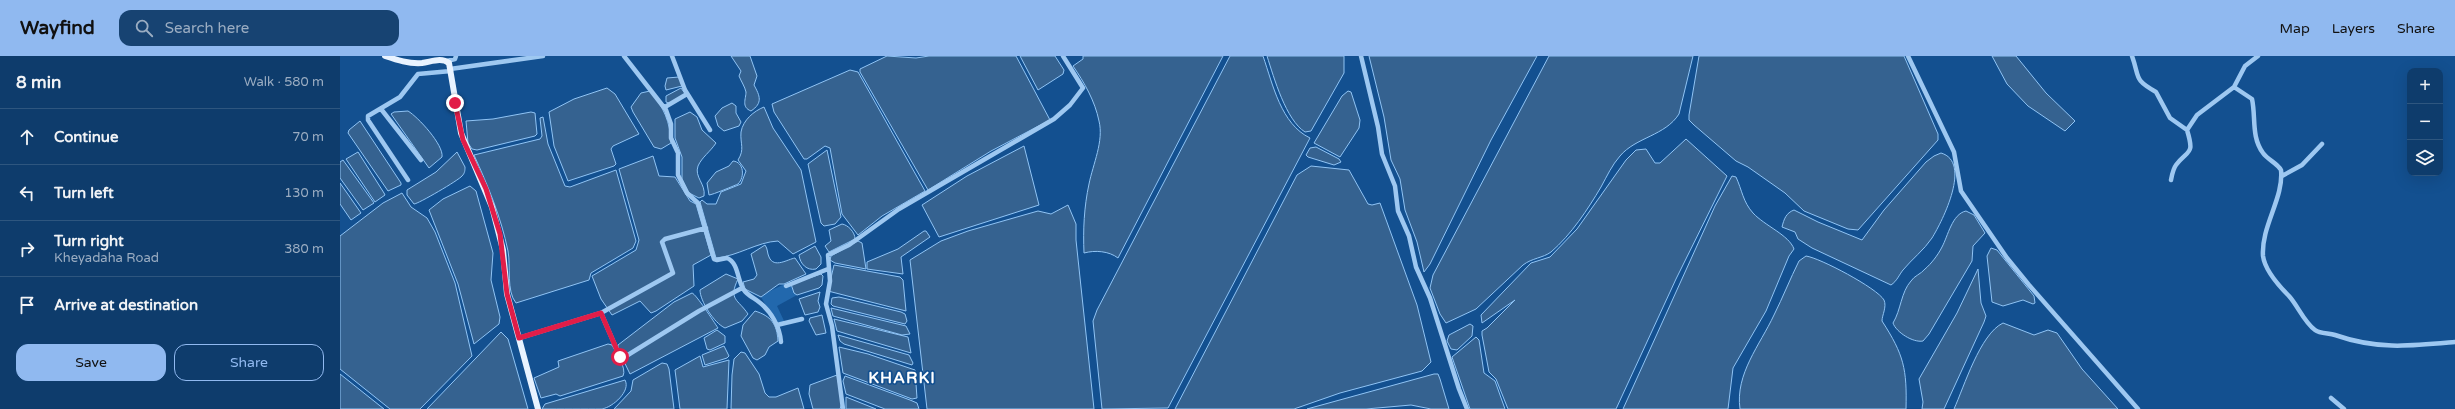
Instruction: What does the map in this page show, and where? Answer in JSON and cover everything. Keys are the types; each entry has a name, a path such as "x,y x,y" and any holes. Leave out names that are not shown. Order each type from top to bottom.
{"main road":[{"path":"385,56 415,63 442,60 449,66 460,133 486,189 500,234 507,294 538,409"}],"street":[{"path":"449,66 456,56"},
{"path":"408,180 368,120 370,114 400,97 418,74 449,66 542,56"},
{"path":"624,56 665,107 669,118 671,138 678,153 678,175 687,193 698,203 714,259 717,260 727,258 732,261 742,288 762,304 777,326 782,342"},
{"path":"672,56 687,94 710,130"},
{"path":"843,409 832,326 826,304 830,282 828,255 849,245 882,219 1060,115 1083,88 1063,56"},
{"path":"1361,56 1378,127 1382,154 1395,186 1398,211 1409,236 1416,267 1430,298 1458,389 1467,409"},
{"path":"1908,56 1954,152 1961,191 2007,258 2138,409"},
{"path":"2132,56 2140,82 2156,92 2170,118 2187,130 2191,144 2190,151 2175,166 2171,180"},
{"path":"2187,130 2197,115 2234,87 2245,66 2258,56"},
{"path":"2234,87 2252,99 2254,127 2258,143 2263,154 2280,168 2282,176 2266,226 2263,256 2279,286 2295,303 2312,328 2318,332 2347,340 2383,347 2455,342"},
{"path":"665,107 687,94"},
{"path":"380,109 421,160"},
{"path":"2282,176 2302,165 2322,144"},
{"path":"519,338 601,313 673,273 662,242 665,239 706,228"},
{"path":"786,286 828,269"},
{"path":"601,313 620,357 623,358 698,311 742,288"},
{"path":"777,326 802,319"},
{"path":"2331,398 2344,409"}],"shaded area":[{"path":"731,56 750,56 757,76 754,85 759,96 759,102 751,111 745,105 746,92 739,76 741,71"},
{"path":"887,56 916,58 929,56 1016,56 1050,120 991,151 928,190 860,72 860,69"},
{"path":"1020,56 1055,56 1064,70 1063,74 1038,90"},
{"path":"1083,56 1223,56 1118,258 1102,252 1084,253 1086,201 1099,144 1100,129 1092,99 1073,66 1083,59"},
{"path":"1230,56 1263,56 1279,103 1285,114 1300,132 1310,138 1168,408 1102,409 1093,321 1097,310"},
{"path":"1267,56 1344,56 1344,73 1311,131 1305,132 1298,126 1286,108"},
{"path":"1369,56 1537,56 1491,140 1430,264 1424,272 1417,242 1405,210 1400,179 1391,160 1384,117"},
{"path":"1549,56 1693,56 1679,114 1666,127 1634,145 1620,156 1585,213 1565,238 1545,256 1523,265 1476,309 1446,323 1440,314 1430,288 1433,275"},
{"path":"1699,56 1904,56 1938,134 1938,140 1858,230 1848,229 1804,211 1785,193 1748,167 1736,161 1689,120"},
{"path":"1992,56 2016,56 2046,93 2075,121 2065,131 2028,106 2007,84"},
{"path":"850,70 858,72 925,191 882,216 858,235 842,214 830,148 825,146 807,159 804,159 774,112 772,104"},
{"path":"679,77 682,86 666,90 665,86 667,78"},
{"path":"607,88 615,94 639,134 613,146 611,149 616,164 614,166 568,181 554,146 549,112 574,99"},
{"path":"681,88 686,95 671,104 666,102 666,96"},
{"path":"650,91 663,109 668,121 671,143 661,149 654,147 631,107 641,93"},
{"path":"1348,91 1351,92 1360,120 1359,128 1340,157 1314,143 1342,96"},
{"path":"732,103 736,106 736,113 741,122 739,126 724,131 718,126 715,116 722,108"},
{"path":"764,107 773,128 801,170 816,242 793,254 778,241 763,244 732,255 716,258 700,202 702,200 707,204 716,204 721,192 741,184 746,171 738,160 742,149 742,128 750,116"},
{"path":"408,111 430,132 442,152 442,157 429,168 391,114 394,112"},
{"path":"531,112 535,113 537,134 535,136 477,150 472,149 468,143 466,121 493,119"},
{"path":"690,112 697,117 702,130 716,143 698,166 697,170 704,192 704,196 699,198 689,193 682,179 682,157 675,138 675,119"},
{"path":"543,117 548,144 565,186 570,187 616,170 636,241 633,248 591,273 589,280 516,303 511,292 509,257 502,226 474,155 540,139 542,136 540,118"},
{"path":"360,121 401,185 388,191 348,133 349,130"},
{"path":"1686,139 1727,176 1676,279 1616,409 1508,409 1496,379 1489,372 1482,331 1487,328 1515,300 1482,323 1481,315 1531,263 1550,257 1577,229 1626,160 1636,150 1646,149 1655,163 1660,163"},
{"path":"1024,146 1039,205 939,237 922,205 967,176"},
{"path":"1316,147 1339,159 1341,162 1334,165 1308,157 1306,155 1310,148"},
{"path":"827,150 841,217 835,224 824,226 821,223 808,164"},
{"path":"358,152 385,195 375,202 346,159"},
{"path":"457,152 465,167 465,172 463,175 438,192 414,204 407,195 407,190 436,172"},
{"path":"1941,153 1950,158 1954,168 1955,179 1948,206 1932,238 1891,285 1812,248 1798,239 1795,232 1782,227 1786,217 1794,210 1818,222 1862,240 1884,210 1926,162"},
{"path":"653,156 659,176 675,177 690,201 696,204 711,255 693,265 694,286 656,311 651,313 640,301 612,315 601,299 592,276 636,250 639,240 619,169"},
{"path":"343,160 374,203 363,210 340,178 340,162"},
{"path":"733,161 739,164 742,170 742,178 738,184 709,195 707,183 716,172 729,166"},
{"path":"1311,166 1349,170 1368,204 1372,205 1380,203 1417,305 1431,362 1422,371 1340,393 1294,409 1175,409 1297,175"},
{"path":"1732,176 1736,177 1745,200 1753,213 1787,239 1794,249 1789,256 1766,311 1733,368 1728,409 1623,409 1715,206"},
{"path":"340,183 361,213 351,220 340,204"},
{"path":"470,186 476,191 493,253 491,280 500,317 499,324 474,344 458,284 429,210 443,199"},
{"path":"402,193 411,207 427,218 435,232 455,283 472,356 420,409 390,409 340,369 340,236 383,203"},
{"path":"1068,205 1076,224 1076,240 1094,409 927,409 910,260 941,241 968,231 1038,211 1051,214"},
{"path":"1966,211 1974,215 1985,233 1973,246 1972,261 1929,334 1923,341 1910,339 1901,333 1893,323 1905,290 1912,279 1930,265 1942,247 1957,216"},
{"path":"842,224 851,229 855,239 829,252 825,246 831,241 829,230"},
{"path":"926,231 930,237 901,257 903,274 867,269 867,262 898,249"},
{"path":"858,241 862,243 866,269 835,263 830,260 831,256"},
{"path":"765,245 771,261 778,263 795,258 806,274 784,284 779,284 761,297 745,289 743,282 754,279 757,275 751,254"},
{"path":"815,246 821,257 821,264 816,269 810,269 802,264 799,255"},
{"path":"1991,248 1997,250 2034,296 2035,303 2033,304 2023,300 2003,306 1992,302 1987,256"},
{"path":"1806,256 1848,274 1871,288 1884,300 1885,305 1882,321 1900,353 1903,363 1906,383 1906,409 1740,409 1739,396 1741,384 1750,360 1774,315 1799,261"},
{"path":"834,265 900,277 903,280 906,311 828,291"},
{"path":"1978,269 1981,303 1986,316 1984,322 1944,409 1922,409 1923,402 1919,379 1957,313"},
{"path":"726,274 738,279 735,286 734,295 748,314 742,321 725,328 716,322 708,311 702,300 700,290"},
{"path":"821,274 823,276 822,285 819,288 797,295 794,293 791,284"},
{"path":"789,282 797,295 777,306 785,323 777,325 761,297 771,290"},
{"path":"820,292 818,301 820,307 818,312 805,315 799,299"},
{"path":"692,293 701,303 718,328 630,374 618,349 618,345 674,302"},
{"path":"839,297 901,312 905,314 907,321 905,324 833,306 831,304 832,298"},
{"path":"831,308 906,326 910,334 902,335 833,316"},
{"path":"755,311 765,315 775,325 778,341 769,347 765,355 757,360 753,358 741,336 743,325"},
{"path":"822,315 826,333 816,335 809,321 810,318"},
{"path":"834,319 908,337 911,353 837,331"},
{"path":"2003,323 2034,335 2048,330 2057,333 2082,369 2118,409 1954,409 1980,349 1987,338"},
{"path":"1470,324 1473,326 1472,336 1457,350 1451,349 1447,341 1449,335"},
{"path":"717,330 725,336 725,343 710,350 707,349 704,338"},
{"path":"501,332 508,339 528,409 427,409"},
{"path":"838,335 909,355 913,363 912,365 844,344 840,341"},
{"path":"1476,337 1479,340 1484,373 1495,381 1505,409 1470,409 1452,357"},
{"path":"608,344 612,345 620,360 624,369 623,376 560,396 556,394 541,398 534,378 559,367 558,361"},
{"path":"724,346 729,356 727,358 705,365 702,355"},
{"path":"839,347 868,354 915,370 917,398 912,399 843,373"},
{"path":"741,352 745,353 759,374 765,393 769,397 776,397 798,388 804,409 731,409 734,359"},
{"path":"700,356 703,367 729,360 727,409 680,409 675,370"},
{"path":"662,363 667,364 669,369 674,409 614,409 631,391 633,380"},
{"path":"340,374 384,409 340,409"},
{"path":"1438,374 1449,409 1431,409 1411,405 1366,409 1307,409"},
{"path":"837,375 842,403 840,409 813,409 809,394 810,385"},
{"path":"845,376 917,403 919,409 885,409 846,394 843,381"},
{"path":"625,380 625,389 620,398 606,408 542,409 545,404"},
{"path":"846,397 876,409 846,409"}],"district":[{"name":"KHARKI","path":"902,377"}],"route":[{"path":"455,103 460,133 465,147 486,189 500,234 505,264 505,286 519,338 601,313 603,314 620,357"}]}
